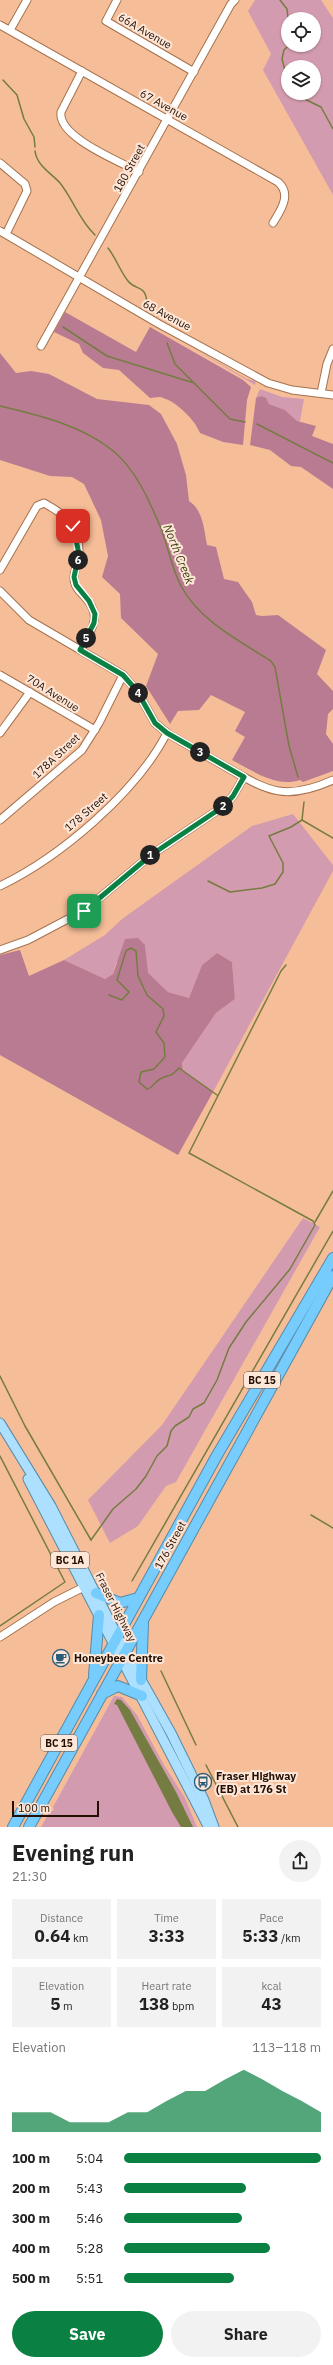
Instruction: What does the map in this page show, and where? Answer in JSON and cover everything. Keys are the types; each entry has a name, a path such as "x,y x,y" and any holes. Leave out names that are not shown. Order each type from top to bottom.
{"highway":[{"name":"BC 15","path":"13,1827 216,1457 333,1258"},
{"name":"176 Street","path":"29,1827 333,1276"},
{"path":"96,1593 120,1603 138,1598"},
{"path":"93,1681 99,1615"},
{"path":"141,1680 143,1618"},
{"path":"102,1694 118,1686 142,1696"}],"main road":[{"name":"Fraser Highway","path":"0,1423 99,1615 116,1639"},
{"name":"Fraser Highway","path":"0,1423 51,1506 96,1593 142,1696 209,1827"},
{"path":"41,1504 62,1534 116,1639"},
{"name":"Fraser Highway","path":"124,1655 141,1680 171,1733 204,1800 214,1827"}],"street":[{"path":"10,30 27,0"},
{"name":"66A Avenue","path":"117,0 106,21 194,72"},
{"name":"180 Street","path":"41,346 168,120 231,4 235,0"},
{"name":"67 Avenue","path":"0,25 281,185 285,198 273,223"},
{"path":"82,71 60,117 63,123 90,148 139,172"},
{"path":"0,163 24,184 27,191 26,197 3,232"},
{"name":"68 Avenue","path":"3,232 79,278 268,383 285,389 333,395"},
{"path":"321,393 327,364 333,349"},
{"path":"0,570 37,506 44,503 66,516 73,526 77,537 79,554 74,577 76,585 89,601 95,614 94,623 80,650"},
{"path":"0,591 29,620 123,675 137,691 155,723 167,733 258,785 276,791 296,792 316,788 333,780"},
{"name":"70A Avenue","path":"0,675 95,730"},
{"name":"178A Street","path":"0,820 82,750 95,730 123,675"},
{"path":"0,733 30,692"},
{"name":"178 Street","path":"0,886 54,854 128,790 167,733"},
{"path":"0,950 28,940 85,910 151,855 224,806 233,796 244,777"},
{"path":"0,1637 54,1602 84,1587"}],"shaded area":[{"path":"255,0 321,0 333,18 333,195 263,70 271,54 248,11"},
{"path":"65,312 136,352 150,327 243,380 251,387 247,400 243,445 223,442 200,433 190,417 180,407 162,397 150,398 119,370 103,368 83,353 79,344 54,332"},
{"path":"152,324 176,336 177,339"},
{"path":"186,344 247,379 256,381 255,385"},
{"path":"0,353 16,373 31,371 49,374 97,399 149,405 161,414 177,444 186,475 189,501 194,505 200,515 204,526 207,545 216,547 224,579 238,582 252,602 256,615 278,615 326,650 317,674 333,691 333,709 328,714 326,734 333,744 333,771 303,782 300,780 282,782 265,777 232,760 245,737 235,731 245,712 211,695 199,710 178,711 170,724 146,686 158,654 121,618 120,594 102,577 108,556 101,520 84,484 72,477 50,476 0,460"},
{"path":"260,389 282,397 304,399 300,421 298,422 285,410 269,404 261,396 256,398"},
{"path":"261,396 266,398 269,404 285,410 297,421 316,426 312,436 333,444 333,489 301,467 291,466 270,450 250,445 256,398"},
{"path":"293,814 333,865 333,871 213,1092 183,1071 182,1063 216,1013 235,999 232,962 217,953 202,965 189,998 168,992 147,973 145,945 116,963 113,974 105,979 64,960 105,935 122,919 252,826"},
{"path":"138,938 145,945 148,973 168,992 189,998 202,965 217,953 232,962 235,999 216,1013 182,1063 183,1071 213,1092 178,1155 0,1055 0,955 20,950 29,976 64,960 105,979 113,974 125,939"},
{"path":"303,1218 320,1227 176,1482 166,1486 138,1526 110,1543 88,1500 162,1425"},
{"path":"114,1696 122,1697 137,1715 164,1765 185,1798 197,1827 41,1827 49,1813 54,1810 53,1807"},
{"path":"117,1699 121,1700 130,1710 176,1792 193,1827 181,1827 172,1812 117,1705 114,1704"}],"waterway":[{"path":"280,0 287,9 287,12"},
{"path":"282,60 284,52"},
{"path":"3,80 17,95 24,119 34,137 35,147"},
{"path":"306,100 321,107 333,129"},
{"path":"35,151 38,161 60,183 80,216 95,235"},
{"path":"108,248 128,281 142,290 146,296 147,302"},
{"path":"63,327 107,356 194,383"},
{"path":"167,343 175,364 230,419 245,422"},
{"name":"North Creek","path":"0,406 44,417 73,427 100,441 120,457 128,466 151,506 163,533 178,579 189,598 198,610 209,620 271,661 275,667 289,746 298,777"},
{"path":"257,424 333,463"},
{"name":"North Creek","path":"304,802 302,820 333,838"},
{"path":"208,881 230,892 262,888 275,884 283,872 283,863 269,836 291,827 302,820"},
{"path":"109,995 122,1000 129,992 117,980 126,951 131,948 136,951 138,976 147,995 163,1009 164,1016 156,1032 164,1043 165,1057 154,1069 141,1072 139,1082 147,1089 158,1080 171,1075 179,1068 217,1095"},
{"path":"91,1540 113,1509 136,1489 146,1476 157,1456 167,1446 171,1431 175,1426 189,1417 193,1409 204,1403 217,1380 229,1348 246,1322 290,1269 315,1225 313,1221 189,1153 281,971 286,965"},
{"path":"315,1222 333,1191"},
{"path":"132,1581 333,1231"},
{"path":"0,1376 25,1426 91,1540"},
{"path":"0,1456 65,1582 0,1626"},
{"path":"311,1515 333,1528"},
{"path":"161,1671 196,1745"},
{"path":"206,1765 238,1827"}],"place":[{"name":"Honeybee Centre","path":"61,1658"},
{"name":"Fraser Highway (EB) at 176 St","path":"203,1782"}],"route":[{"path":"73,526 77,537 79,554 74,577 76,585 89,601 95,614 94,623 80,650 123,675 137,691 155,723 167,733 244,777 233,796 224,806 151,855 84,911"}]}
